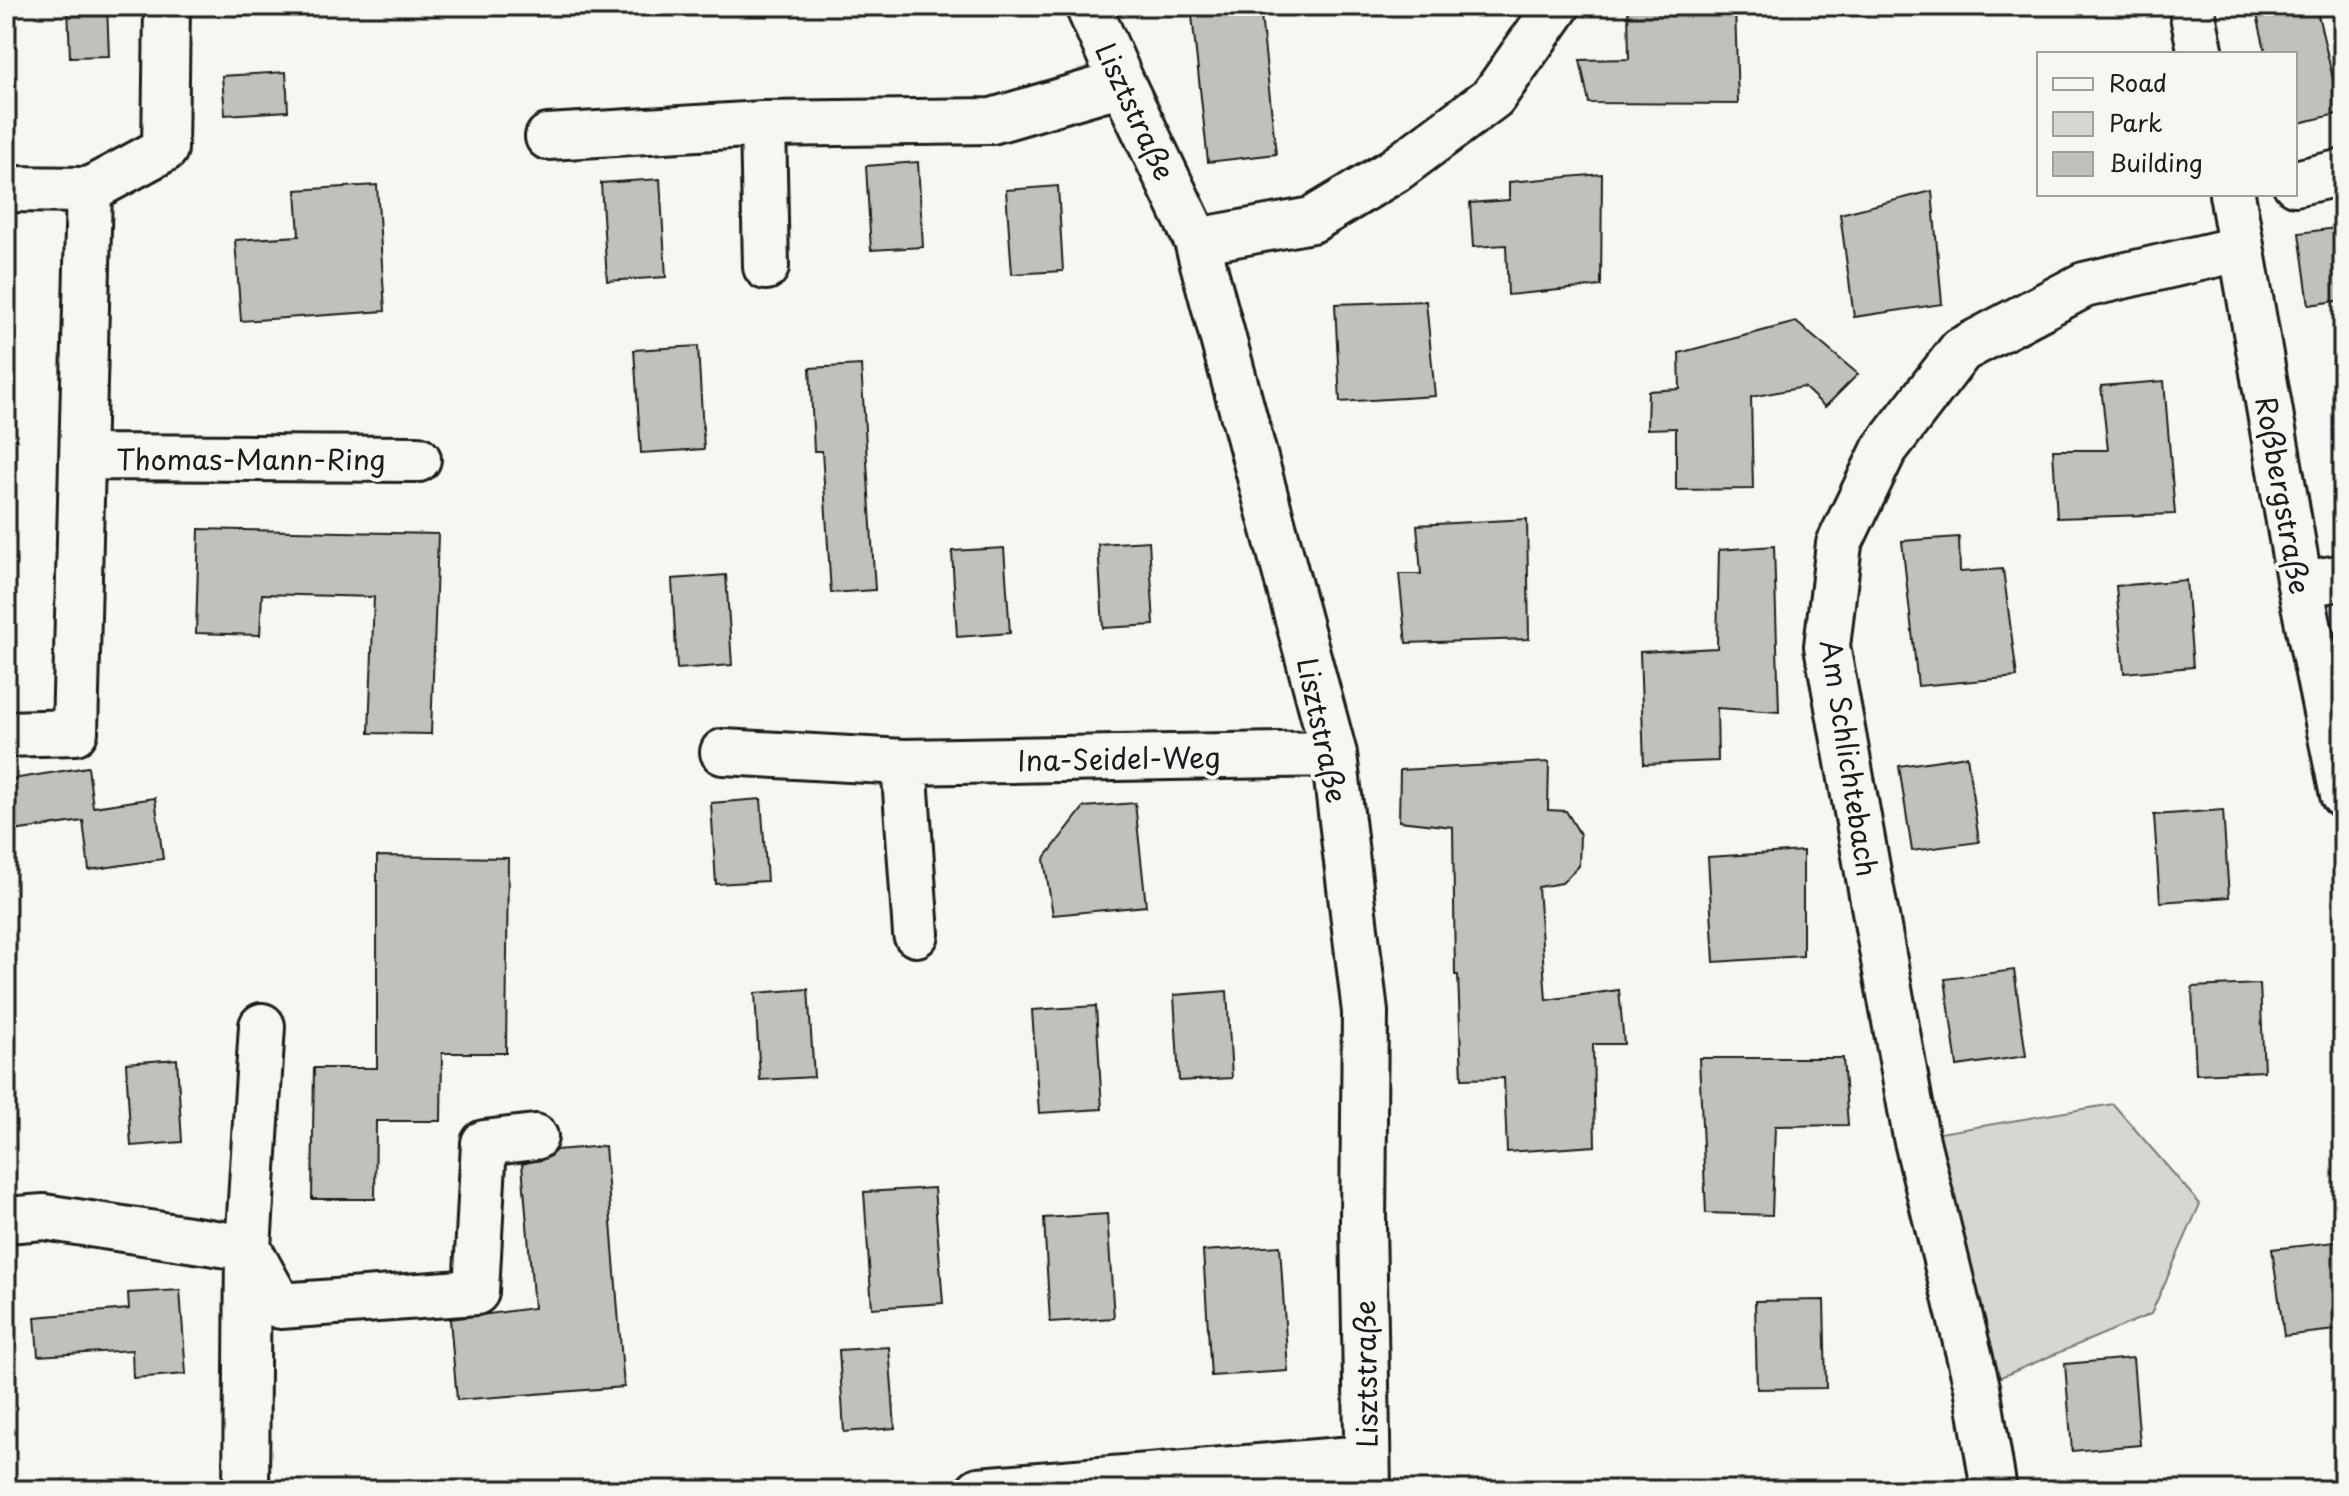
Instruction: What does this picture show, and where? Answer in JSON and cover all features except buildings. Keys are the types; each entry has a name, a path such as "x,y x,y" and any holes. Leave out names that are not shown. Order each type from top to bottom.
{"street":[{"name":"Lisztstraße","path":"1088,6 1197,241 1334,754 1365,1012 1363,1223 1367,1474"},
{"path":"1197,241 1312,220 1395,170 1493,97 1557,6"},
{"path":"2191,6 2201,52"},
{"path":"6,189 89,190 165,149 167,8"},
{"path":"548,137 763,124 992,121 1122,83"},
{"path":"763,124 766,267"},
{"path":"2297,183 2343,172"},
{"name":"Thomas-Mann-Ring","path":"6,734 75,732 89,190"},
{"name":"Roßbergstraße","path":"2232,196 2239,249 2300,585 2343,795"},
{"name":"Am Schlichtebach","path":"1994,1490 1977,1387 1916,1137 1827,646 1839,544 1884,450 1961,350 2084,285 2239,249"},
{"name":"Thomas-Mann-Ring","path":"83,457 418,459"},
{"path":"2300,585 2343,577"},
{"name":"Ina-Seidel-Weg","path":"723,752 904,762 1334,754"},
{"path":"904,762 916,934"},
{"path":"246,1490 248,1248 262,1026"},
{"path":"248,1248 280,1306 476,1292 484,1143 535,1137"},
{"path":"6,1220 44,1217 248,1248"},
{"path":"979,1490 1367,1474"}],"green space":[{"path":"2113,1104 2200,1204 2151,1314 1977,1387 1916,1137"}]}
